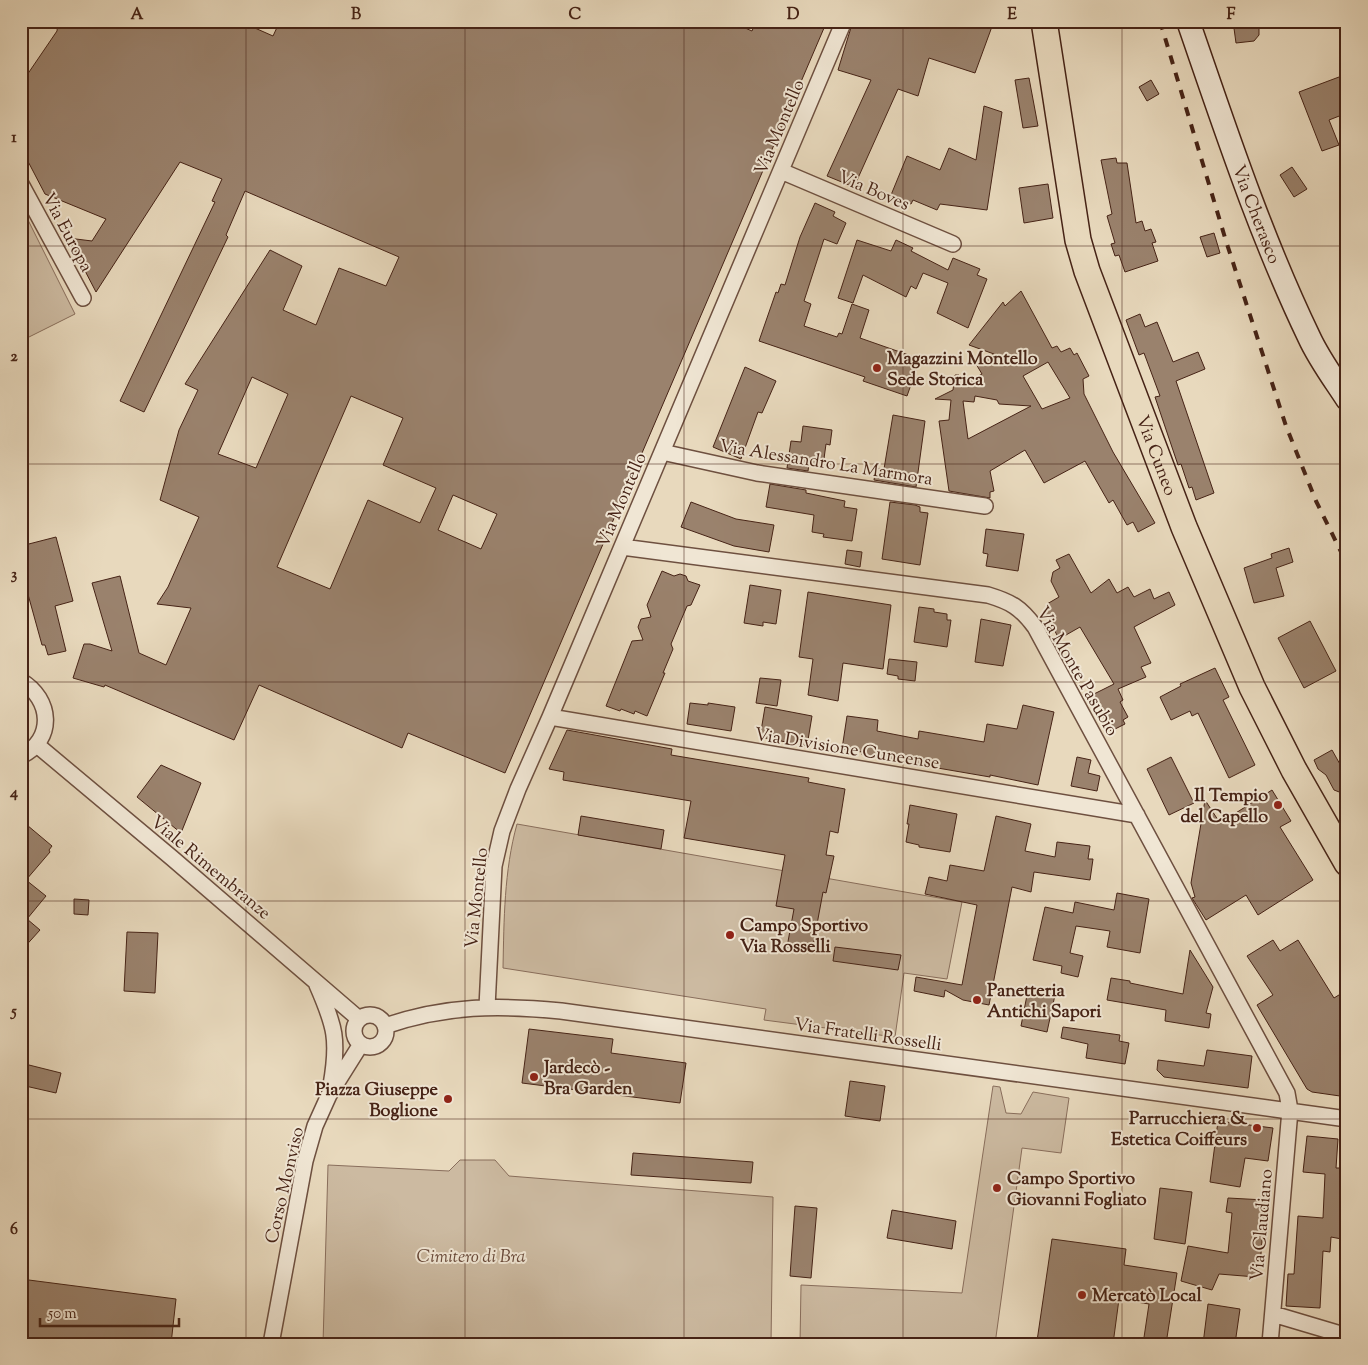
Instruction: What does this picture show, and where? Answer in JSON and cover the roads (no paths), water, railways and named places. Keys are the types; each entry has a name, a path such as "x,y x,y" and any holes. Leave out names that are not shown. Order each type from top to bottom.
{"main road":[{"name":"Via Cuneo","path":"1044,21 1078,240 1087,271 1184,527 1252,686 1294,770 1347,863"},
{"name":"Via Cherasco","path":"1188,21 1245,187 1270,248 1310,339 1347,399"}],"street":[{"name":"Via Montello","path":"487,1007 494,866 502,831 518,789 844,21"},
{"name":"Via Boves","path":"781,170 953,244"},
{"name":"Via Europa","path":"21,184 82,298"},
{"name":"Via Alessandro La Marmora","path":"662,452 757,472 985,506"},
{"name":"Via Monte Pasubio","path":"622,547 988,595 1010,602 1024,612 1035,627 1287,1093 1290,1110"},
{"path":"21,681 31,687 39,696 44,708 46,721 37,745 21,756"},
{"name":"Via Divisione Cuneense","path":"550,717 1137,815"},
{"name":"Viale Rimembranze","path":"37,745 359,1019"},
{"path":"315,981 331,1017 336,1039 335,1062 329,1095"},
{"name":"Via Fratelli Rosselli","path":"386,1026 412,1017 452,1010 487,1007 561,1011 1347,1119"},
{"path":"374,1015 380,1017 386,1026 385,1036 379,1044 370,1047 361,1044 357,1040 354,1029 359,1019 364,1016 374,1015"},
{"name":"Corso Monviso","path":"271,1344 305,1161 315,1126 329,1095 361,1044"},
{"name":"Via Claudiano","path":"1270,1344 1290,1110"},
{"path":"1273,1314 1347,1336"}],"railway":[{"path":"1160,21 1226,241 1286,426 1316,501 1347,564"}],"place":[{"name":"Magazzini Montello Sede Storica","path":"877,368"},
{"name":"Il Tempio del Capello","path":"1278,805"},
{"name":"Campo Sportivo Via Rosselli","path":"730,935"},
{"name":"Panetteria Antichi Sapori","path":"977,1000"},
{"name":"Jardecò - Bra Garden","path":"534,1077"},
{"name":"Piazza Giuseppe Boglione","path":"448,1099"},
{"name":"Parrucchiera & Estetica Coiffeurs","path":"1257,1128"},
{"name":"Campo Sportivo Giovanni Fogliato","path":"997,1188"},
{"name":"Mercatò Local","path":"1082,1295"}],"park label":[{"name":"Cimitero di Bra","path":"471,1256"}]}
